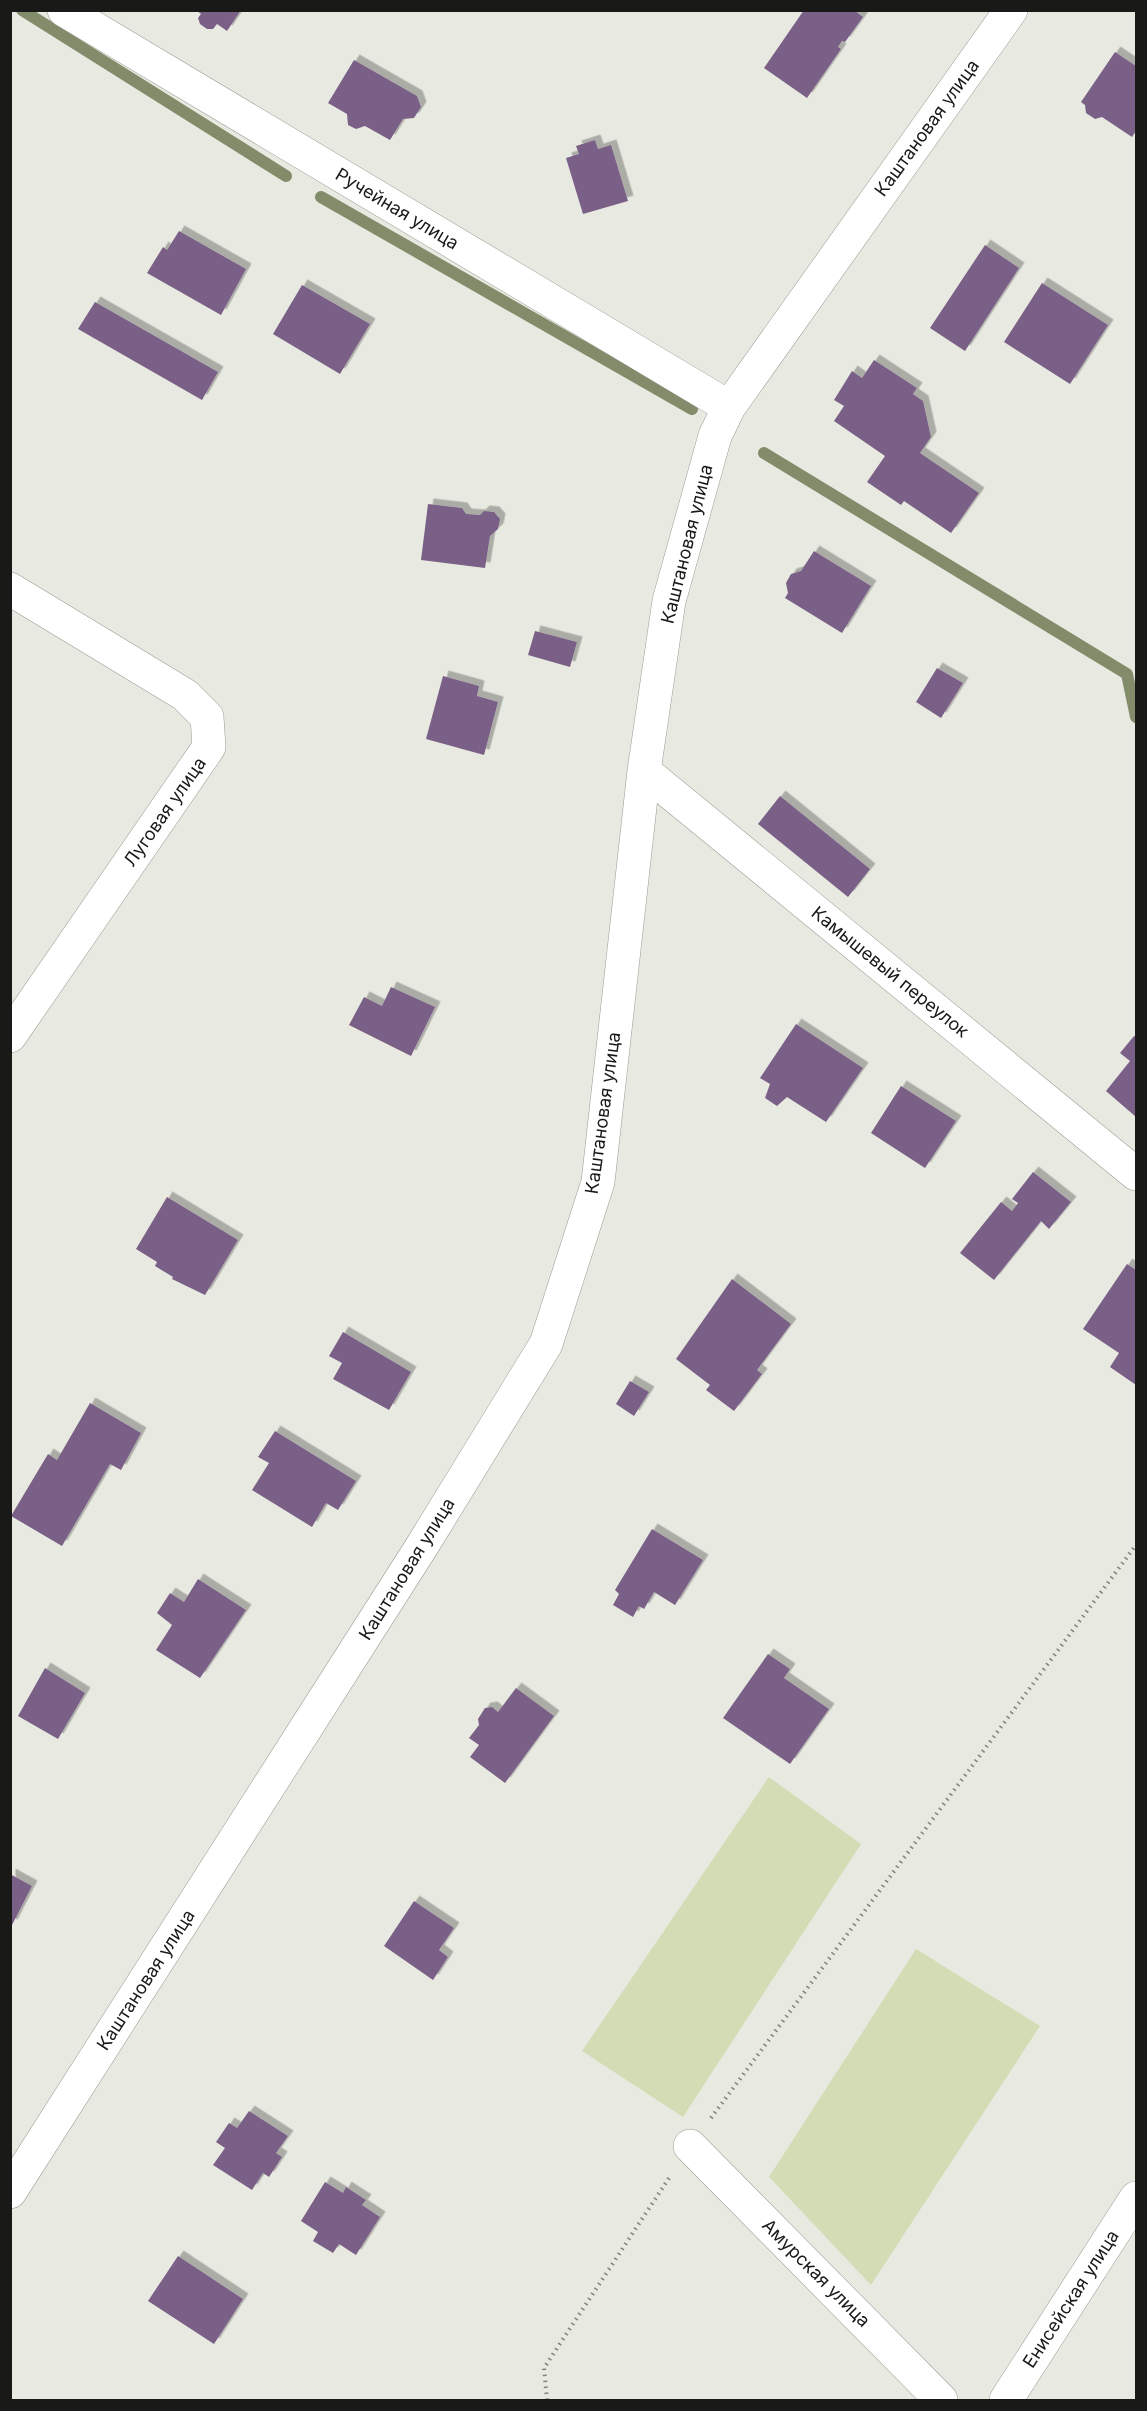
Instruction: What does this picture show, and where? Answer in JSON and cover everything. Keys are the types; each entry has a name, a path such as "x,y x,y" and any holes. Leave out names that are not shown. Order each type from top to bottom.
{"street":[{"name":"Ручейная улица","path":"64,10 729,406"},
{"name":"Каштановая улица","path":"10,2193 21,2155 422,1546 546,1344 597,1182 644,771 669,602 715,436 729,406 1001,14"},
{"name":"Луговая улица","path":"10,589 185,695 207,717 209,747 10,1036"},
{"name":"Камышевый переулок","path":"644,771 1137,1174"},
{"name":"Амурская улица","path":"690,2146 941,2400"},
{"name":"Енисейская улица","path":"1006,2400 1137,2198"}],"path":[{"path":"547,2400 544,2368 690,2146 1137,1545"}],"green space":[{"path":"769,1777 861,1844 683,2117 582,2051"},
{"path":"916,1949 1040,2026 871,2285 769,2177"}],"building":[{"path":"196,10 241,10 227,31 217,24 213,29 207,29 200,24 198,18 201,14"},
{"path":"804,10 854,10 863,17 845,42 842,41 838,47 841,49 807,98 764,68"},
{"path":"1115,52 1136,66 1136,131 1132,137 1102,117 1095,119 1086,113 1085,105 1081,102"},
{"path":"354,60 417,96 421,107 414,118 403,119 390,140 365,126 356,129 348,125 347,114 328,103"},
{"path":"595,140 598,149 611,145 628,201 583,214 566,158 579,154 576,146"},
{"path":"179,231 246,269 221,315 147,273 163,247 167,250"},
{"path":"985,245 1019,268 965,351 930,328"},
{"path":"1042,283 1108,325 1070,384 1004,342"},
{"path":"302,285 370,324 340,374 273,334"},
{"path":"95,302 218,372 202,400 78,329"},
{"path":"874,360 917,388 913,394 923,401 931,437 920,453 979,493 951,533 904,501 901,505 867,482 885,456 834,421 844,406 834,400 852,371 862,378"},
{"path":"428,504 462,508 466,514 480,515 484,511 494,512 500,519 498,529 490,536 485,568 421,560"},
{"path":"814,551 871,586 842,633 785,598 788,593 786,583 791,574 801,571"},
{"path":"535,631 577,642 570,667 528,655"},
{"path":"937,668 963,683 941,718 916,702"},
{"path":"443,676 479,686 477,696 498,702 484,755 426,739"},
{"path":"780,796 870,869 848,897 758,824"},
{"path":"391,987 435,1007 411,1056 349,1025 364,997 382,1006"},
{"path":"796,1024 863,1068 826,1122 787,1097 777,1106 765,1098 770,1084 760,1078"},
{"path":"1134,1036 1136,1037 1136,1117 1106,1091 1130,1061 1120,1053"},
{"path":"901,1086 956,1121 925,1168 871,1133"},
{"path":"1033,1172 1071,1202 1049,1229 1041,1221 994,1280 960,1253 1001,1202 1012,1211 1018,1203 1012,1199"},
{"path":"167,1197 238,1240 205,1295 172,1279 173,1277 155,1266 157,1262 136,1249"},
{"path":"1127,1264 1136,1270 1136,1385 1110,1367 1119,1353 1083,1329"},
{"path":"732,1279 791,1324 757,1370 762,1374 734,1411 706,1390 710,1385 676,1359"},
{"path":"343,1332 411,1372 389,1410 333,1379 342,1363 329,1356"},
{"path":"630,1381 649,1392 634,1416 616,1404"},
{"path":"90,1403 141,1433 121,1470 110,1464 62,1546 11,1516 48,1454 57,1460"},
{"path":"275,1431 356,1481 338,1510 326,1503 312,1527 252,1490 269,1463 258,1457"},
{"path":"652,1529 703,1560 675,1605 654,1592 644,1609 639,1606 633,1617 613,1605 619,1594 615,1590"},
{"path":"198,1579 246,1610 200,1678 156,1650 172,1625 157,1613 170,1593 184,1602"},
{"path":"768,1654 790,1669 784,1678 829,1709 790,1764 723,1718"},
{"path":"45,1668 85,1693 58,1739 18,1716"},
{"path":"516,1688 554,1716 505,1783 470,1757 479,1745 469,1738 479,1725 478,1719 485,1708 492,1707 498,1712"},
{"path":"10,1874 32,1886 12,1925 10,1924"},
{"path":"414,1901 454,1928 439,1950 448,1957 433,1980 384,1946"},
{"path":"249,2111 288,2136 276,2153 282,2157 269,2177 263,2173 252,2190 213,2165 225,2148 216,2142 229,2123 237,2128"},
{"path":"325,2182 343,2193 346,2187 366,2200 362,2205 380,2217 356,2255 339,2244 333,2253 313,2241 318,2232 301,2221"},
{"path":"178,2256 243,2299 214,2344 148,2301"}],"waterway":[{"path":"22,10 286,176"},
{"path":"321,197 692,409"},
{"path":"764,453 1127,674 1136,717"}]}
